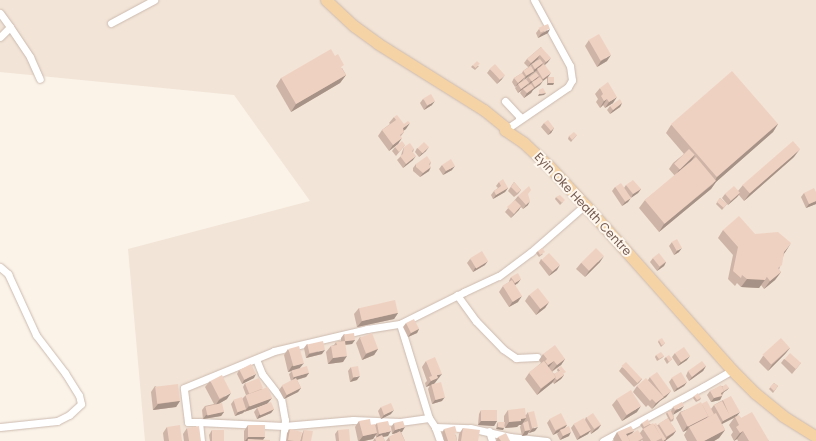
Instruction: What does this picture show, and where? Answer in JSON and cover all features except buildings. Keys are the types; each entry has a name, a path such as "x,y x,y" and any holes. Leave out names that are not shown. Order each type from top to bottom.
{"main road":[{"name":"Eyin Oke Health Centre","path":"326,0 354,26 377,43 484,110 505,127 505,130 524,143 549,166 585,205 732,370 755,393 783,416 816,436"}],"street":[{"path":"111,23 154,0"},
{"path":"505,130 568,87 572,80 570,66 534,0"},
{"path":"0,13 30,57 40,80"},
{"path":"0,37 10,27"},
{"path":"505,101 519,116 519,119"},
{"path":"429,418 400,422 353,420 284,426 188,422 184,388 274,351 367,329 400,324 457,295 499,276 531,252 585,205"},
{"path":"0,267 8,274 36,335 65,373 79,395 82,404 69,415 57,421 0,427"},
{"path":"457,295 476,321 503,349 516,358 537,357"},
{"path":"400,324 429,418 435,427 440,441"},
{"path":"256,359 266,381 281,398 285,420 283,441"},
{"path":"608,440 732,370"},
{"path":"199,422 201,441"},
{"path":"435,427 470,428 489,431 510,437 548,441"},
{"path":"489,431 492,441"}],"shaded area":[{"path":"0,0 816,0 816,441 145,441 128,249 310,201 234,95 0,72"}]}
